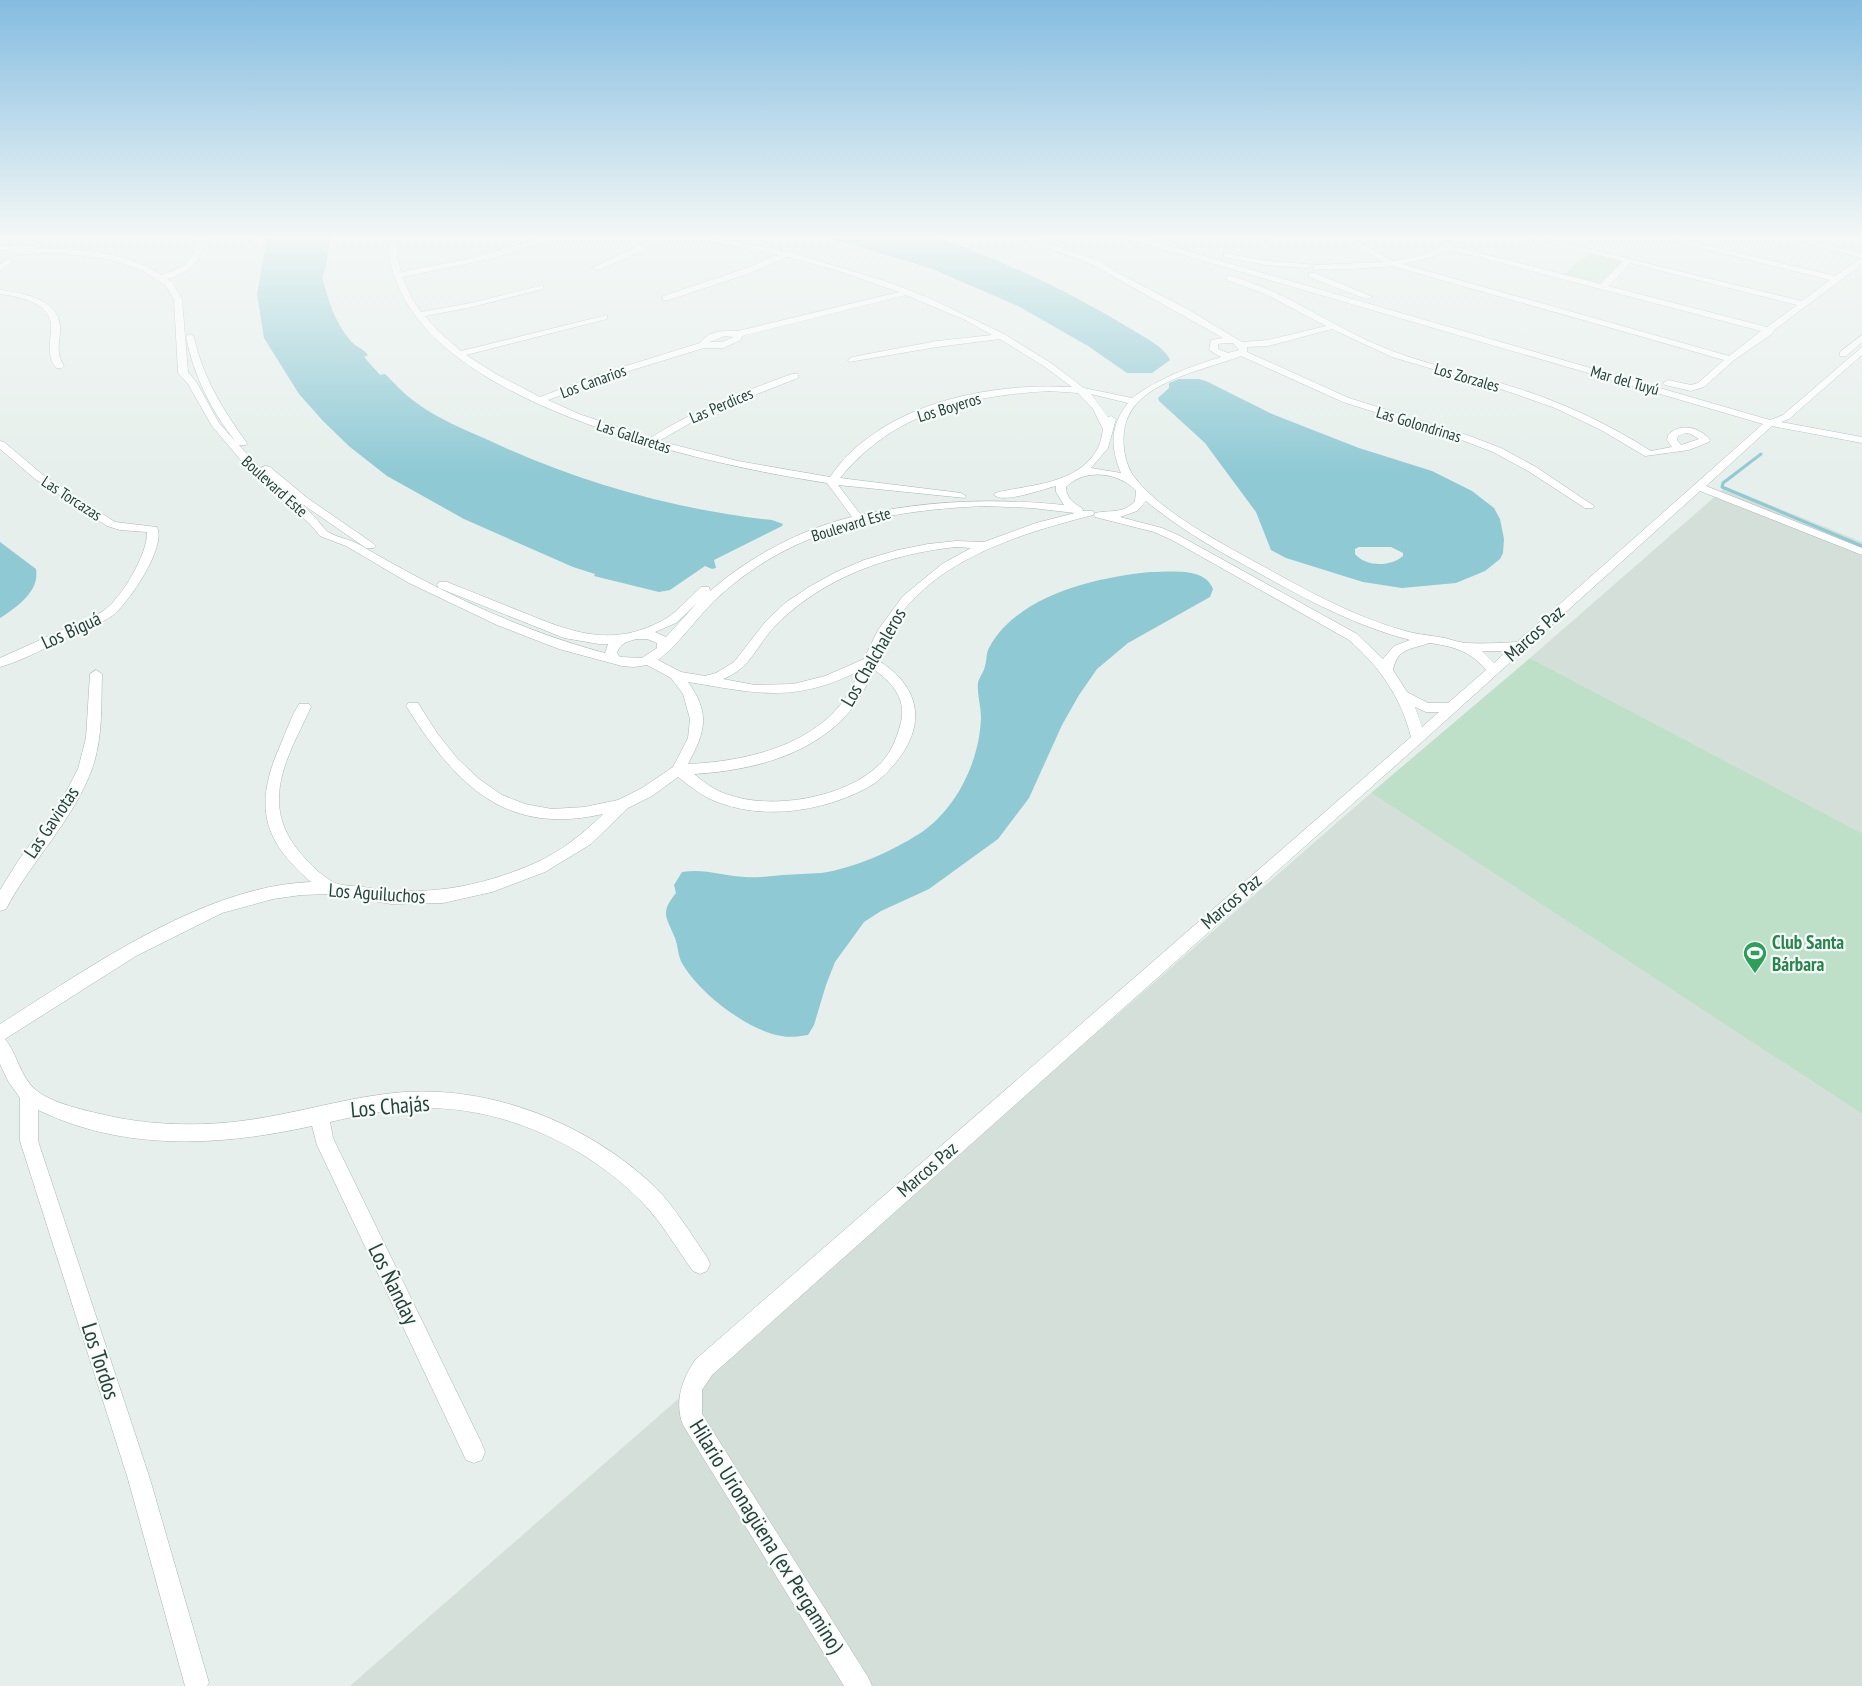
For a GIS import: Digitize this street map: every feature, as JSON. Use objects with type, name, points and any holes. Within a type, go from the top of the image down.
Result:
[{"type":"street","points":[[54,317],[57,323],[52,353],[60,366]]},
{"type":"street","name":"Boulevard Este","points":[[183,317],[193,356],[211,397],[264,474],[418,578],[568,635],[599,640],[621,640],[644,634],[672,620],[728,570],[766,546],[806,529],[906,501],[1012,494],[1066,480],[1082,473]]},
{"type":"street","name":"Las Gallaretas","points":[[420,317],[433,331],[460,354],[497,379],[585,420],[651,442],[787,474],[961,496]]},
{"type":"street","points":[[460,354],[604,317]]},
{"type":"street","name":"Los Canarios","points":[[540,400],[603,376],[703,345],[717,346],[729,343],[738,338],[738,334],[808,317]]},
{"type":"street","points":[[963,317],[1001,336],[1037,358],[1082,390],[1103,414],[1107,427],[1107,438],[1103,448],[1082,473]]},
{"type":"street","points":[[1185,317],[1202,328],[1220,355],[1231,357]]},
{"type":"street","name":"Las Golondrinas","points":[[1188,317],[1239,346],[1346,400],[1463,437],[1497,450],[1589,506]]},
{"type":"street","name":"Los Zorzales","points":[[1313,317],[1331,327],[1413,362],[1542,400],[1608,429],[1649,454],[1678,448]]},
{"type":"street","name":"Mar del Tuyú","points":[[1405,317],[1770,423]]},
{"type":"street","points":[[1436,317],[1684,387],[1701,385],[1730,359],[1788,317]]},
{"type":"street","points":[[1577,317],[1730,359]]},
{"type":"street","points":[[1717,317],[1770,331]]},
{"type":"street","name":"Boulevard Este","points":[[184,322],[184,371],[215,424],[313,520],[324,534],[350,544],[501,622],[563,646],[631,664],[650,661],[710,598],[744,571],[804,538],[855,516],[904,508],[962,502],[1025,503],[1089,513]]},
{"type":"street","points":[[1130,479],[1121,458],[1118,439],[1133,391],[1153,378],[1201,360],[1214,346],[1224,340],[1239,346],[1268,343],[1331,327]]},
{"type":"street","points":[[852,360],[937,344],[1001,336]]},
{"type":"street","points":[[1795,396],[1862,338]]},
{"type":"street","points":[[1107,427],[1117,408],[1129,400],[1170,377],[1231,357],[1239,346]]},
{"type":"street","points":[[1770,423],[1786,417],[1862,350]]},
{"type":"street","points":[[184,371],[199,368]]},
{"type":"street","name":"Las Perdices","points":[[651,442],[686,420],[750,392],[795,376]]},
{"type":"street","name":"Los Boyeros","points":[[832,481],[845,462],[875,437],[894,426],[937,407],[1010,392],[1034,390],[1082,390],[1129,400]]},
{"type":"street","points":[[1770,423],[1773,415],[1780,408]]},
{"type":"street","points":[[215,424],[226,421]]},
{"type":"street","points":[[1770,423],[1862,440]]},
{"type":"street","points":[[1770,423],[1814,438],[1862,448]]},
{"type":"street","name":"Marcos Paz","points":[[693,1381],[704,1367],[1418,738],[1518,646],[1770,423]]},
{"type":"street","name":"Las Torcazas","points":[[0,444],[40,478],[111,524],[120,527],[153,529]]},
{"type":"street","points":[[1082,473],[1107,472],[1130,479],[1138,485],[1142,492],[1190,530],[1344,613],[1397,633],[1430,640],[1494,648],[1518,646]]},
{"type":"street","points":[[1066,480],[1061,486],[1063,499],[1089,513],[1158,530],[1176,538],[1339,628],[1368,649],[1386,671],[1412,713],[1418,738]]},
{"type":"street","points":[[832,481],[855,516]]},
{"type":"street","points":[[1699,487],[1771,514],[1862,552]]},
{"type":"street","points":[[1089,513],[1111,515],[1132,510],[1142,499],[1142,492]]},
{"type":"street","name":"Los Chalchaleros","points":[[678,770],[708,769],[744,764],[780,752],[813,735],[830,723],[851,702],[862,683],[883,633],[907,599],[941,570],[985,546],[1030,528],[1089,513]]},
{"type":"street","points":[[319,529],[326,524],[337,523]]},
{"type":"street","name":"Los Biguá","points":[[0,663],[107,614],[116,604],[147,556],[154,533],[153,529]]},
{"type":"street","points":[[336,539],[345,535],[348,531]]},
{"type":"street","points":[[706,680],[721,676],[744,662],[770,624],[803,596],[843,573],[863,564],[916,550],[965,544],[985,546]]},
{"type":"street","points":[[501,622],[512,614]]},
{"type":"street","points":[[644,634],[660,638],[663,641],[663,649]]},
{"type":"street","points":[[615,660],[610,654],[610,650],[613,645],[621,640]]},
{"type":"street","points":[[1386,671],[1388,660],[1401,648],[1430,640]]},
{"type":"street","points":[[1464,645],[1482,656],[1492,670]]},
{"type":"street","points":[[650,661],[676,675],[747,688],[782,690],[800,688],[832,680],[870,661],[894,676],[907,698],[909,713],[908,730],[902,745],[880,771],[866,782],[835,797],[815,802],[766,807],[726,800],[697,784],[678,770]]},
{"type":"street","name":"Las Gaviotas","points":[[0,905],[23,864],[56,821],[76,786],[91,747],[96,674]]},
{"type":"street","name":"Los Aguiluchos","points":[[0,1033],[100,969],[191,920],[218,908],[272,894],[301,889],[330,888],[391,898],[452,895],[492,886],[540,868],[586,840],[623,804],[655,787],[678,770],[695,738],[696,719],[689,693],[676,675]]},
{"type":"street","points":[[1400,694],[1426,707],[1450,708]]},
{"type":"street","points":[[413,706],[437,744],[450,759],[486,791],[505,804],[524,811],[558,814],[601,811],[623,804]]},
{"type":"street","points":[[304,707],[274,778],[272,810],[280,839],[288,852],[314,878],[330,888]]},
{"type":"street","points":[[0,1045],[14,1075],[29,1096]]},
{"type":"street","name":"Los Chajás","points":[[29,1096],[65,1113],[95,1122],[157,1132],[190,1133],[235,1131],[389,1102],[415,1101],[485,1107],[542,1123],[595,1151],[640,1188],[663,1214],[700,1264]]},
{"type":"street","name":"Los Tordos","points":[[29,1096],[29,1141],[139,1479],[196,1684]]},
{"type":"street","name":"Los Ñanday","points":[[319,1114],[324,1139],[474,1452]]},
{"type":"street","name":"Hilario Urionagüena (ex Pergamino)","points":[[693,1381],[689,1400],[690,1417],[859,1686]]},
{"type":"shaded area","points":[[1726,487],[1862,542],[1862,833],[1530,658]]},
{"type":"shaded area","points":[[1371,793],[1862,1114],[1862,1686],[350,1686]]},
{"type":"green space","name":"Club Santa Bárbara","points":[[1530,658],[1862,833],[1862,1114],[1371,793]]},
{"type":"water","points":[[261,317],[336,317],[352,342],[368,355],[364,357],[380,375],[385,374],[418,404],[460,427],[554,468],[626,492],[698,509],[772,520],[783,524],[714,560],[716,568],[712,569],[705,566],[670,590],[659,592],[594,576],[595,574],[573,567],[464,519],[387,476],[350,447],[323,421],[299,394],[264,338]]},
{"type":"water","points":[[1037,317],[1111,317],[1153,342],[1170,360],[1152,373],[1127,373],[1088,346]]},
{"type":"water","points":[[1179,379],[1206,381],[1272,414],[1359,448],[1432,471],[1472,491],[1494,508],[1500,519],[1504,539],[1503,553],[1500,559],[1485,571],[1456,583],[1402,588],[1363,582],[1286,558],[1271,550],[1256,512],[1205,443],[1159,401],[1158,398],[1169,388],[1169,383]],"holes":[[[1359,547],[1391,547],[1403,553],[1403,556],[1398,560],[1385,564],[1365,561],[1355,554],[1355,549]]]},
{"type":"water","points":[[0,542],[36,569],[36,577],[31,591],[26,598],[0,618]]},
{"type":"water","points":[[1151,572],[1186,572],[1195,574],[1209,582],[1213,589],[1210,597],[1128,643],[1097,669],[1062,725],[1029,798],[998,839],[929,889],[881,911],[864,922],[835,962],[814,1025],[808,1035],[785,1037],[754,1027],[712,998],[690,975],[681,960],[666,916],[668,906],[676,893],[674,885],[682,872],[698,871],[759,877],[834,871],[872,858],[919,834],[944,812],[955,798],[971,767],[980,734],[981,717],[978,683],[988,650],[1002,630],[1019,614],[1038,602],[1060,592],[1083,584]]},
{"type":"waterway","points":[[1761,454],[1723,483],[1722,487],[1862,546]]},
{"type":"place","name":"Club Santa Bárbara","points":[[1755,974]]}]
